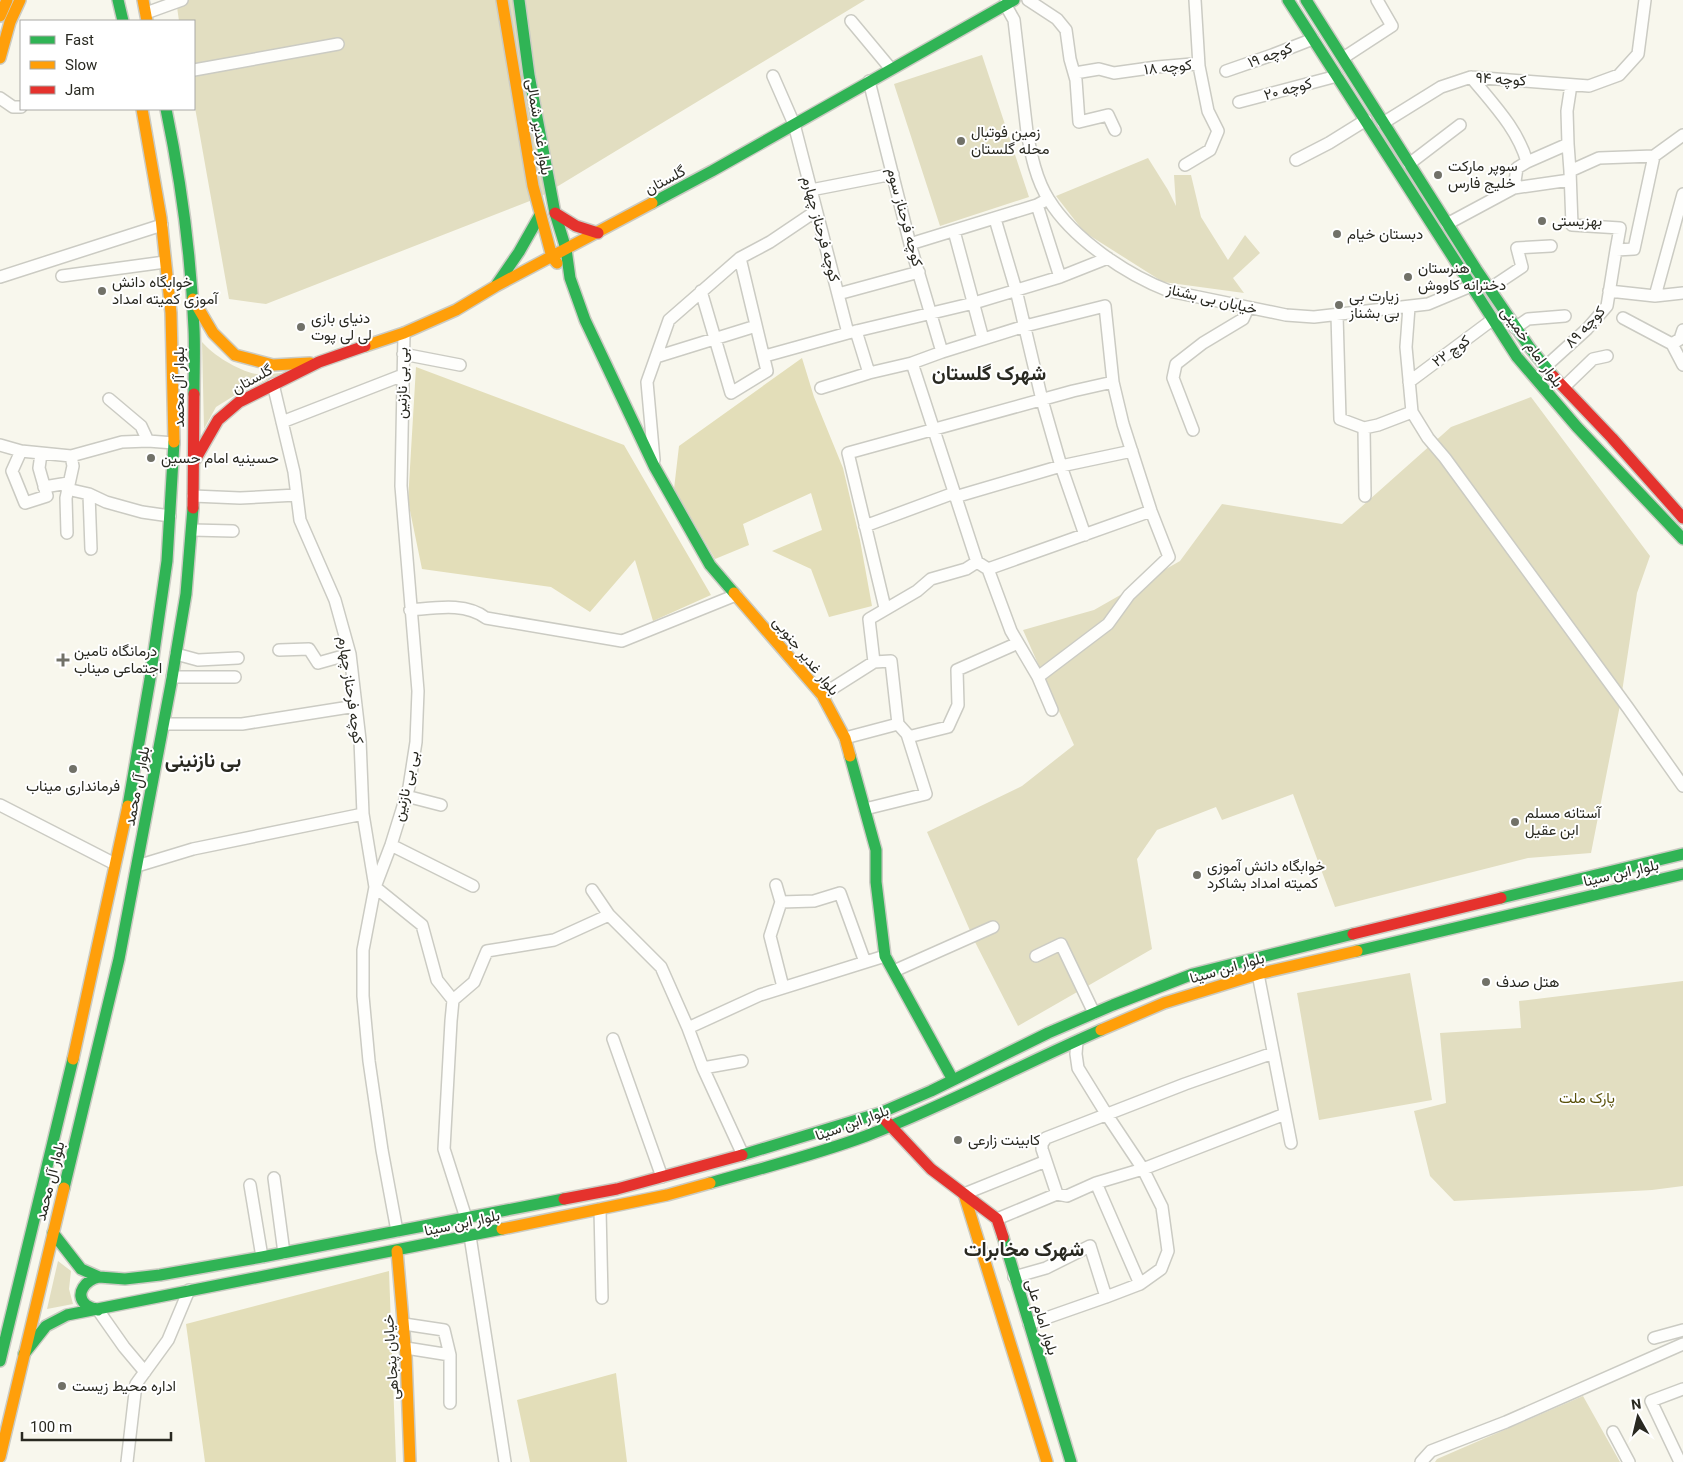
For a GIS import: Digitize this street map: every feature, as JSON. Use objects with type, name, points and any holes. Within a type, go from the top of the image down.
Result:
[{"type":"main road","points":[[0,13],[7,0]]},
{"type":"main road","points":[[0,58],[10,22],[20,0]]},
{"type":"main road","points":[[118,0],[123,20]]},
{"type":"main road","points":[[143,0],[147,17]]},
{"type":"main road","name":"بلوار غدیر شمالی","points":[[502,0],[533,186],[552,257]]},
{"type":"main road","name":"بلوار غدیر شمالی","points":[[519,0],[529,75],[555,213],[566,249]]},
{"type":"main road","name":"بلوار امام خمینی","points":[[1288,0],[1492,320],[1538,384],[1683,539]]},
{"type":"main road","name":"بلوار امام خمینی","points":[[1306,0],[1515,328],[1545,367],[1683,518]]},
{"type":"main road","name":"گلستان","points":[[194,461],[218,420],[239,402],[319,362],[404,333],[456,310],[496,286],[712,171],[1008,1]]},
{"type":"main road","name":"بلوار آل محمد","points":[[0,1361],[5,1315],[65,1095],[130,797],[149,688],[167,561],[174,443],[171,313],[162,225],[142,110]]},
{"type":"main road","name":"بلوار آل محمد","points":[[0,1457],[119,959],[164,724],[186,594],[192,530],[194,329],[186,234],[174,147],[166,110]]},
{"type":"main road","points":[[1373,132],[1383,123]]},
{"type":"main road","points":[[150,151],[174,147]]},
{"type":"main road","points":[[555,213],[576,226],[598,233]]},
{"type":"main road","points":[[496,286],[520,252],[540,215]]},
{"type":"main road","name":"بلوار غدیر جنوبی","points":[[566,249],[570,278],[585,320],[654,466],[710,565],[822,695],[845,738],[876,850],[876,882],[885,956],[953,1080]]},
{"type":"main road","name":"بلوار غدیر جنوبی","points":[[552,257],[570,278]]},
{"type":"main road","name":"گلستان","points":[[191,296],[213,333],[235,355],[273,365],[319,362]]},
{"type":"main road","points":[[1614,466],[1626,454]]},
{"type":"main road","points":[[167,561],[188,568]]},
{"type":"main road","name":"بلوار ابن سینا","points":[[53,1233],[81,1269],[99,1277],[125,1278],[160,1275],[262,1258],[617,1188],[743,1155],[880,1113],[953,1080],[1048,1033],[1193,974],[1683,854]]},
{"type":"main road","name":"بلوار ابن سینا","points":[[24,1354],[41,1330],[58,1319],[75,1313],[98,1310],[297,1268],[396,1251],[667,1195],[789,1161],[890,1126],[1164,1003],[1258,974],[1683,874]]},
{"type":"main road","points":[[83,1011],[105,1018]]},
{"type":"main road","points":[[880,1113],[931,1169],[997,1219]]},
{"type":"main road","points":[[964,1194],[1047,1462]]},
{"type":"main road","name":"بلوار امام علی","points":[[997,1219],[1071,1462]]},
{"type":"main road","name":"خیابان پنجاهی","points":[[396,1251],[406,1348],[410,1462]]},
{"type":"main road","points":[[98,1310],[86,1305],[81,1294],[86,1281],[99,1277]]},
{"type":"street","points":[[147,17],[182,0]]},
{"type":"street","points":[[1028,0],[1057,19],[1066,30],[1070,58],[1076,80],[1079,122],[1108,115],[1115,130]]},
{"type":"street","name":"کوچه ۱۸","points":[[1074,73],[1099,69],[1114,73],[1192,64],[1198,66],[1195,0]]},
{"type":"street","points":[[1343,58],[1392,26],[1377,0]]},
{"type":"street","name":"کوچه ۹۴","points":[[1383,123],[1441,87],[1471,76],[1589,86],[1619,74],[1638,54],[1645,0]]},
{"type":"street","name":"خیابان بی بشناز","points":[[1008,1],[1014,20],[1030,150],[1038,175],[1043,202],[1108,258],[1154,285],[1169,291],[1286,315],[1314,317],[1409,307],[1428,304],[1471,286]]},
{"type":"street","points":[[851,21],[891,68]]},
{"type":"street","name":"کوچه ۱۹","points":[[1226,70],[1313,39]]},
{"type":"street","points":[[195,70],[338,44]]},
{"type":"street","points":[[1185,165],[1210,150],[1218,131],[1208,111],[1198,66]]},
{"type":"street","name":"کوچه فرحناز چهارم","points":[[773,76],[794,124],[838,294],[869,373]]},
{"type":"street","name":"کوچه ۲۰","points":[[1239,102],[1337,76]]},
{"type":"street","points":[[1471,76],[1506,120],[1523,150],[1527,162]]},
{"type":"street","name":"کوچه فرحناز سوم","points":[[869,81],[910,244],[942,352]]},
{"type":"street","points":[[1570,175],[1567,111],[1571,84]]},
{"type":"street","points":[[0,98],[12,107],[20,107]]},
{"type":"street","points":[[1296,160],[1329,143],[1366,120]]},
{"type":"street","points":[[1410,164],[1460,125]]},
{"type":"street","points":[[1447,224],[1514,188],[1570,175],[1599,158],[1654,156],[1683,135]]},
{"type":"street","points":[[1514,188],[1517,168],[1568,144]]},
{"type":"street","points":[[1616,250],[1634,249],[1654,156]]},
{"type":"street","points":[[811,190],[893,174]]},
{"type":"street","name":"کوچه ۸۹","points":[[1545,367],[1587,329],[1607,306],[1620,228],[1572,225],[1570,175]]},
{"type":"street","points":[[1656,296],[1683,194]]},
{"type":"street","points":[[910,244],[1043,202],[1060,277]]},
{"type":"street","points":[[654,466],[647,382],[669,320],[740,258],[770,242],[816,211]]},
{"type":"street","points":[[995,218],[1016,290],[1042,400],[1061,466],[1085,535]]},
{"type":"street","points":[[0,277],[162,225]]},
{"type":"street","points":[[954,231],[983,339]]},
{"type":"street","points":[[1489,289],[1522,267],[1517,248],[1551,246]]},
{"type":"street","points":[[702,291],[731,393],[767,371],[765,356],[740,258]]},
{"type":"street","points":[[765,356],[852,332],[974,303],[1060,277],[1108,258]]},
{"type":"street","points":[[62,276],[166,262]]},
{"type":"street","points":[[838,294],[919,272]]},
{"type":"street","points":[[1609,290],[1656,296],[1683,293]]},
{"type":"street","points":[[821,388],[869,373],[912,363],[1025,326],[1105,306],[1113,382],[1132,452],[1151,511],[1169,557],[1129,595],[1108,624],[1038,677]]},
{"type":"street","points":[[1409,307],[1406,347],[1412,412],[1428,438],[1628,708],[1683,786]]},
{"type":"street","points":[[1193,430],[1173,378],[1176,364],[1203,343],[1243,319],[1248,308]]},
{"type":"street","points":[[1337,315],[1340,419],[1364,428],[1378,425],[1412,412]]},
{"type":"street","points":[[1515,328],[1528,320],[1565,316]]},
{"type":"street","points":[[1623,318],[1672,344],[1683,365]]},
{"type":"street","name":"کوچ ۲۲","points":[[1409,382],[1492,320]]},
{"type":"street","points":[[656,357],[756,326]]},
{"type":"street","points":[[1672,344],[1680,339],[1683,330]]},
{"type":"street","name":"بی بی نازنین","points":[[397,1231],[370,1070],[363,996],[363,950],[375,887],[391,845],[406,796],[416,742],[418,691],[401,486],[404,333]]},
{"type":"street","points":[[403,354],[460,366]]},
{"type":"street","points":[[1564,387],[1593,359],[1607,356]]},
{"type":"street","points":[[912,363],[977,562],[988,569],[1011,630],[1038,677],[1052,710]]},
{"type":"street","points":[[282,422],[403,375]]},
{"type":"street","points":[[885,608],[848,453],[1073,391],[1113,382]]},
{"type":"street","name":"کوچه فرحناز چهارم","points":[[273,384],[297,495],[300,520],[335,600],[350,654],[356,706],[363,814],[375,887]]},
{"type":"street","points":[[109,399],[141,426],[148,441]]},
{"type":"street","points":[[1364,428],[1365,496]]},
{"type":"street","points":[[0,445],[21,451],[71,456],[122,442],[174,443]]},
{"type":"street","points":[[21,451],[12,472],[26,503],[47,496],[39,468],[41,454]]},
{"type":"street","points":[[865,526],[955,495],[1061,466],[1132,452]]},
{"type":"street","points":[[67,533],[66,498],[73,466],[71,456]]},
{"type":"street","points":[[44,487],[68,486],[142,512],[170,516]]},
{"type":"street","points":[[89,494],[91,549]]},
{"type":"street","points":[[193,496],[240,498],[297,495]]},
{"type":"street","points":[[988,569],[1151,511]]},
{"type":"street","points":[[192,530],[233,531]]},
{"type":"street","points":[[874,662],[869,619],[917,591],[931,579],[966,569],[977,562]]},
{"type":"street","points":[[410,610],[446,607],[477,611],[486,618],[622,641],[736,595]]},
{"type":"street","points":[[908,737],[948,726],[958,705],[957,670],[1018,643]]},
{"type":"street","points":[[280,650],[308,649],[318,663],[350,654]]},
{"type":"street","points":[[176,654],[198,660],[238,658]]},
{"type":"street","points":[[822,695],[874,662],[891,661],[898,724],[907,734],[926,794],[865,809]]},
{"type":"street","points":[[172,677],[235,677]]},
{"type":"street","points":[[164,724],[242,724],[356,706]]},
{"type":"street","points":[[845,738],[898,724]]},
{"type":"street","points":[[406,796],[441,805]]},
{"type":"street","points":[[0,805],[115,864]]},
{"type":"street","points":[[137,866],[193,849],[363,814]]},
{"type":"street","points":[[391,845],[474,886]]},
{"type":"street","points":[[776,885],[781,902],[770,936],[782,987]]},
{"type":"street","points":[[375,887],[422,926],[437,980],[453,1000]]},
{"type":"street","points":[[592,890],[609,915],[661,967],[688,1028],[703,1068],[743,1155]]},
{"type":"street","points":[[781,902],[814,901],[840,893],[865,962]]},
{"type":"street","points":[[466,1218],[444,1149],[450,1021],[453,1000],[474,982],[487,951],[554,940],[609,915]]},
{"type":"street","points":[[894,971],[993,927]]},
{"type":"street","points":[[1036,956],[1061,944],[1094,1013]]},
{"type":"street","points":[[688,1028],[743,1002],[782,987],[885,956]]},
{"type":"street","points":[[1258,974],[1291,1143]]},
{"type":"street","points":[[613,1039],[662,1177]]},
{"type":"street","points":[[1029,1324],[1140,1284],[1161,1269],[1168,1251],[1162,1207],[1143,1169],[1078,1068],[1077,1041]]},
{"type":"street","points":[[1056,1194],[1042,1144],[1046,1138],[1185,1084],[1274,1053]]},
{"type":"street","points":[[703,1068],[742,1061]]},
{"type":"street","points":[[997,1219],[1056,1194],[1067,1196],[1096,1183],[1143,1169],[1285,1114]]},
{"type":"street","points":[[964,1194],[1046,1161]]},
{"type":"street","points":[[274,1178],[284,1253]]},
{"type":"street","points":[[1096,1183],[1140,1284]]},
{"type":"street","points":[[250,1185],[262,1258]]},
{"type":"street","points":[[600,1209],[602,1298]]},
{"type":"street","points":[[470,1236],[505,1462]]},
{"type":"street","points":[[1014,1277],[1046,1268],[1090,1246],[1106,1297]]},
{"type":"street","points":[[128,1462],[136,1384],[168,1340],[189,1290]]},
{"type":"street","points":[[98,1310],[124,1347],[145,1372]]},
{"type":"street","points":[[404,1324],[444,1330],[450,1355],[450,1403]]},
{"type":"street","points":[[1654,1338],[1683,1330]]},
{"type":"street","points":[[1421,1462],[1431,1452],[1506,1422],[1683,1344]]},
{"type":"street","points":[[406,1348],[450,1355]]},
{"type":"street","points":[[1680,1462],[1651,1401],[1683,1389]]},
{"type":"street","points":[[1613,1432],[1629,1462]]},
{"type":"green space","points":[[176,0],[865,0],[540,197],[266,304],[229,299],[195,108],[195,20],[179,20]]},
{"type":"green space","name":"زمین فوتبال محله گلستان","points":[[982,55],[1029,197],[940,226],[894,84]]},
{"type":"green space","points":[[1148,158],[1176,206],[1174,175],[1191,175],[1201,217],[1228,260],[1245,235],[1260,253],[1233,278],[1244,293],[1163,282],[1084,232],[1056,196]]},
{"type":"green space","points":[[202,342],[221,358],[238,368],[263,375],[282,373],[240,392],[216,407],[204,429]]},
{"type":"green space","points":[[1531,397],[1650,556],[1637,593],[1620,705],[1591,853],[1528,858],[1335,907],[1293,794],[1222,820],[1216,807],[1157,830],[1137,859],[1152,949],[1018,1026],[975,942],[927,832],[1022,786],[1074,745],[1023,630],[1094,610],[1180,561],[1222,504],[1342,524],[1451,427]]},
{"type":"green space","points":[[1410,973],[1432,1100],[1319,1120],[1297,993]]},
{"type":"green space","name":"پارک ملت","points":[[1683,981],[1683,1186],[1652,1190],[1454,1201],[1430,1176],[1414,1111],[1446,1103],[1440,1033],[1521,1028],[1519,1001]]},
{"type":"green space","points":[[58,1261],[71,1271],[69,1289],[73,1304],[47,1309]]},
{"type":"green space","points":[[1583,1396],[1620,1462],[1435,1462],[1437,1459]]},
{"type":"shaded area","points":[[802,358],[814,397],[843,468],[860,540],[872,606],[829,617],[811,569],[772,551],[822,530],[811,493],[743,524],[749,545],[715,559],[674,489],[679,446]]},
{"type":"shaded area","points":[[416,367],[624,445],[711,595],[653,621],[635,560],[590,612],[551,587],[422,569],[408,501]]},
{"type":"shaded area","points":[[389,1271],[396,1462],[205,1462],[186,1324]]},
{"type":"shaded area","points":[[616,1373],[627,1462],[530,1462],[517,1400]]},
{"type":"traffic: fast","points":[[118,0],[123,20]]},
{"type":"traffic: fast","points":[[519,0],[529,75],[555,213],[566,249],[570,278],[585,320],[654,466],[710,565],[734,593]]},
{"type":"traffic: fast","points":[[652,203],[1014,0]]},
{"type":"traffic: fast","points":[[1288,0],[1517,357],[1577,427],[1683,539]]},
{"type":"traffic: fast","points":[[1306,0],[1476,269],[1530,348],[1553,376]]},
{"type":"traffic: fast","points":[[166,110],[181,191],[188,246],[193,301],[194,394]]},
{"type":"traffic: fast","points":[[497,284],[519,252],[540,215]]},
{"type":"traffic: fast","points":[[128,806],[150,679],[167,561],[174,442]]},
{"type":"traffic: fast","points":[[64,1188],[119,959],[186,594],[193,508]]},
{"type":"traffic: fast","points":[[850,756],[876,850],[876,882],[885,956],[953,1080]]},
{"type":"traffic: fast","points":[[1501,898],[1683,854]]},
{"type":"traffic: fast","points":[[1357,951],[1683,874]]},
{"type":"traffic: fast","points":[[742,1155],[880,1113],[931,1091],[1048,1033],[1193,974],[1353,934]]},
{"type":"traffic: fast","points":[[710,1183],[866,1136],[926,1111],[1101,1030]]},
{"type":"traffic: fast","points":[[0,1361],[73,1059]]},
{"type":"traffic: fast","points":[[53,1233],[81,1269],[99,1277],[125,1279],[160,1275],[262,1257],[564,1199]]},
{"type":"traffic: fast","points":[[24,1354],[46,1326],[67,1315],[502,1229]]},
{"type":"traffic: fast","points":[[1003,1237],[1071,1462]]},
{"type":"traffic: fast","points":[[98,1310],[86,1305],[82,1301],[81,1292],[86,1284],[99,1277]]},
{"type":"traffic: slow","points":[[0,16],[7,0]]},
{"type":"traffic: slow","points":[[0,58],[10,22],[20,0]]},
{"type":"traffic: slow","points":[[143,0],[147,20]]},
{"type":"traffic: slow","points":[[502,0],[533,186],[552,257],[557,263]]},
{"type":"traffic: slow","points":[[142,110],[161,218],[171,313],[174,442]]},
{"type":"traffic: slow","points":[[365,346],[404,333],[456,310],[496,286],[652,203]]},
{"type":"traffic: slow","points":[[193,299],[213,333],[235,355],[273,365],[310,363]]},
{"type":"traffic: slow","points":[[734,593],[822,695],[845,738],[850,756]]},
{"type":"traffic: slow","points":[[73,1059],[128,806]]},
{"type":"traffic: slow","points":[[1101,1030],[1164,1003],[1258,974],[1357,951]]},
{"type":"traffic: slow","points":[[502,1229],[667,1195],[710,1183]]},
{"type":"traffic: slow","points":[[0,1457],[64,1188]]},
{"type":"traffic: slow","points":[[964,1194],[1047,1462]]},
{"type":"traffic: slow","points":[[397,1251],[406,1356],[410,1462]]},
{"type":"traffic: jam","points":[[555,213],[576,226],[598,233]]},
{"type":"traffic: jam","points":[[195,460],[218,420],[239,402],[319,362],[365,346]]},
{"type":"traffic: jam","points":[[1553,376],[1612,438],[1683,518]]},
{"type":"traffic: jam","points":[[193,508],[194,394]]},
{"type":"traffic: jam","points":[[1353,934],[1501,898]]},
{"type":"traffic: jam","points":[[885,1120],[931,1169],[997,1219],[1003,1237]]},
{"type":"traffic: jam","points":[[564,1199],[617,1189],[742,1155]]},
{"type":"place","name":"زمین فوتبال محله گلستان","points":[[961,141]]},
{"type":"place","name":"سوپر مارکت خلیج فارس","points":[[1438,175]]},
{"type":"place","name":"بهزیستی","points":[[1542,221]]},
{"type":"place","name":"دبستان خیام","points":[[1337,234]]},
{"type":"place","name":"هنرستان دخترانه کاووش","points":[[1408,277]]},
{"type":"place","name":"خوابگاه دانش آموزی کمیته امداد","points":[[102,291]]},
{"type":"place","name":"زیارت بی بی بشناز","points":[[1339,305]]},
{"type":"place","name":"دنیای بازی لی لی پوت","points":[[301,327]]},
{"type":"place","name":"حسینیه امام حسین","points":[[151,458]]},
{"type":"place","name":"درمانگاه تامین اجتماعی میناب","points":[[63,660]]},
{"type":"place","name":"فرمانداری میناب","points":[[73,769]]},
{"type":"place","name":"آستانه مسلم ابن عقیل","points":[[1515,822]]},
{"type":"place","name":"خوابگاه دانش آموزی کمیته امداد بشاکرد","points":[[1197,875]]},
{"type":"place","name":"هتل صدف","points":[[1486,982]]},
{"type":"place","name":"کابینت زارعی","points":[[958,1140]]},
{"type":"place","name":"اداره محیط زیست","points":[[62,1386]]},
{"type":"district","name":"شهرک گلستان","points":[[989,373]]},
{"type":"district","name":"بی نازنینی","points":[[203,760]]},
{"type":"district","name":"شهرک مخابرات","points":[[1024,1249]]}]
